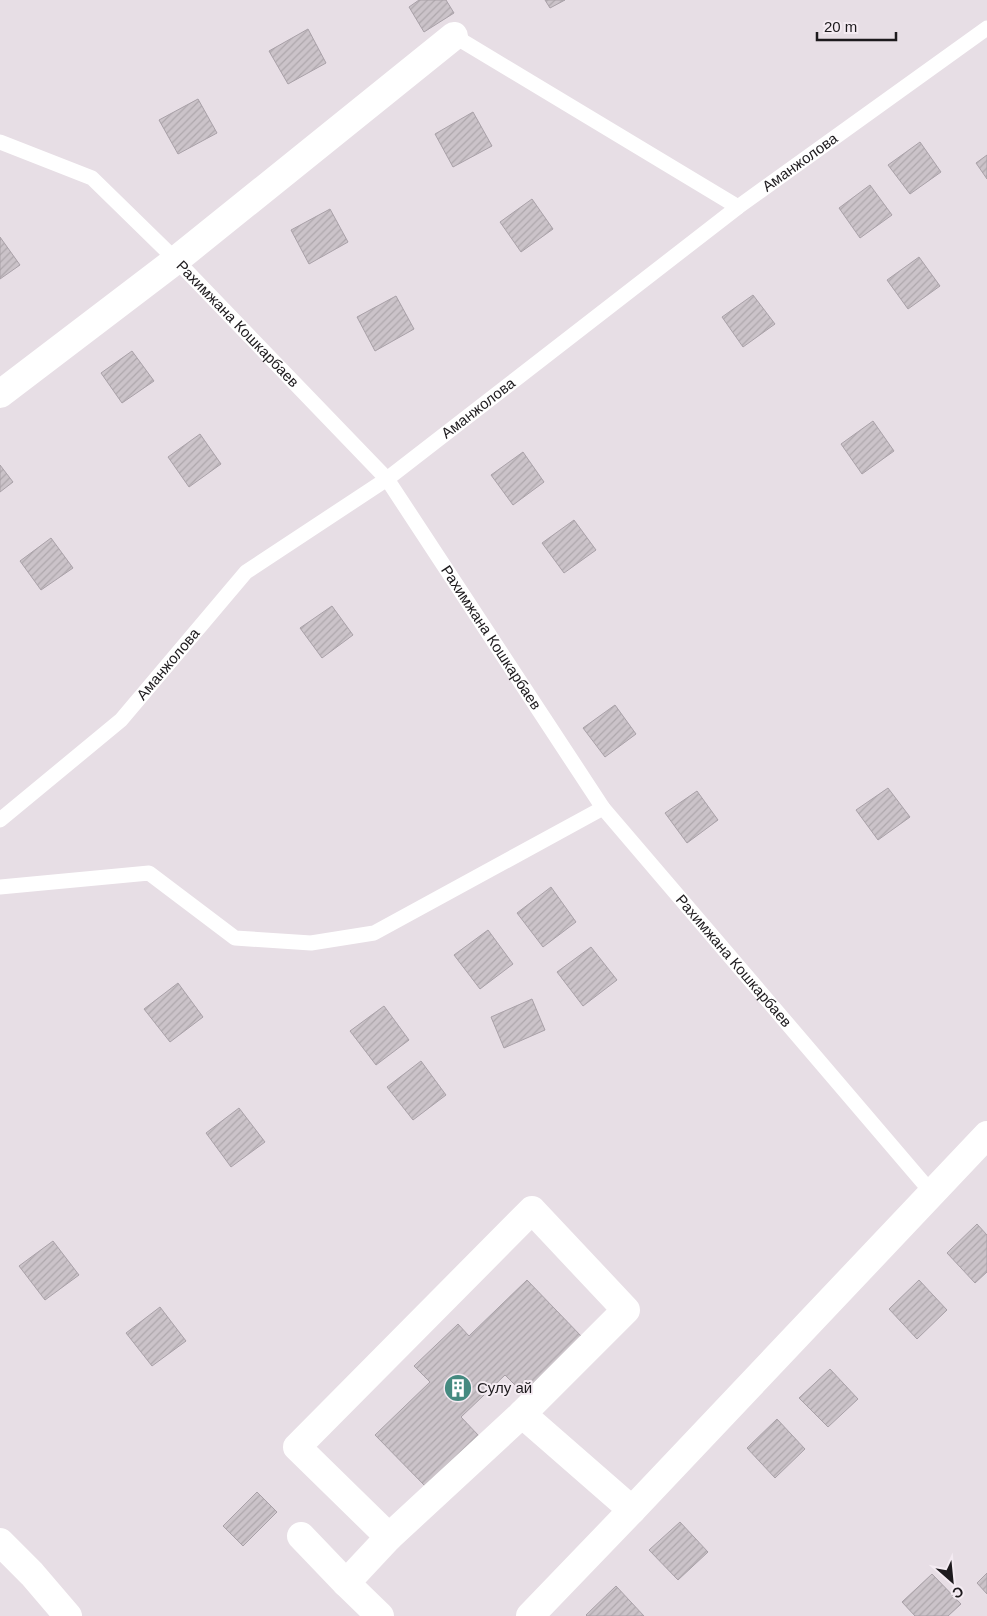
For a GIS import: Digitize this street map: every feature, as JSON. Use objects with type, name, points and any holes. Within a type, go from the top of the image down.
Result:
[{"type":"street","points":[[0,394],[176,260],[454,36]]},
{"type":"street","points":[[530,1616],[987,1135]]},
{"type":"street","points":[[346,1583],[390,1537],[522,1414],[626,1310],[532,1210],[297,1447],[390,1537]]},
{"type":"street","points":[[522,1414],[632,1510]]},
{"type":"street","points":[[301,1536],[380,1616]]},
{"type":"street","points":[[0,1542],[32,1574],[68,1616]]},
{"type":"lane","name":"Аманжолова","points":[[0,820],[121,720],[246,572],[387,479],[738,207],[987,28]]},
{"type":"lane","points":[[454,36],[738,207]]},
{"type":"lane","name":"Рахимжана Кошкарбаев","points":[[0,142],[92,178],[176,260],[387,479],[603,808],[932,1193]]},
{"type":"lane","points":[[0,887],[149,873],[235,938],[311,943],[374,933],[603,808]]},
{"type":"building","points":[[419,0],[446,0],[454,13],[424,32],[409,7]]},
{"type":"building","points":[[545,0],[565,0],[550,8]]},
{"type":"building","points":[[308,29],[326,63],[288,84],[269,51]]},
{"type":"building","points":[[198,99],[217,133],[178,154],[159,120]]},
{"type":"building","points":[[473,112],[492,146],[453,167],[435,134]]},
{"type":"building","points":[[920,142],[941,172],[910,194],[888,165]]},
{"type":"building","points":[[987,155],[987,179],[976,163]]},
{"type":"building","points":[[870,185],[892,215],[860,238],[839,208]]},
{"type":"building","points":[[532,199],[553,229],[521,252],[500,222]]},
{"type":"building","points":[[330,209],[348,242],[309,264],[291,230]]},
{"type":"building","points":[[0,237],[20,265],[0,279]]},
{"type":"building","points":[[919,257],[940,286],[908,309],[887,280]]},
{"type":"building","points":[[753,295],[775,324],[743,347],[722,317]]},
{"type":"building","points":[[396,296],[414,329],[375,351],[357,317]]},
{"type":"building","points":[[132,351],[154,381],[122,403],[101,373]]},
{"type":"building","points":[[873,421],[894,451],[862,474],[841,444]]},
{"type":"building","points":[[200,434],[221,464],[189,487],[168,457]]},
{"type":"building","points":[[523,452],[544,482],[513,505],[491,475]]},
{"type":"building","points":[[0,465],[13,482],[0,492]]},
{"type":"building","points":[[574,520],[596,550],[564,573],[542,543]]},
{"type":"building","points":[[51,538],[73,568],[41,590],[20,561]]},
{"type":"building","points":[[332,606],[353,635],[322,658],[300,628]]},
{"type":"building","points":[[615,705],[636,734],[605,757],[583,728]]},
{"type":"building","points":[[888,788],[910,817],[878,840],[856,810]]},
{"type":"building","points":[[697,791],[718,820],[687,843],[665,813]]},
{"type":"building","points":[[551,887],[576,922],[543,947],[517,913]]},
{"type":"building","points":[[488,930],[513,964],[480,989],[454,955]]},
{"type":"building","points":[[591,947],[617,980],[583,1006],[557,972]]},
{"type":"building","points":[[178,983],[203,1017],[170,1042],[144,1009]]},
{"type":"building","points":[[532,999],[545,1030],[504,1048],[491,1017]]},
{"type":"building","points":[[384,1006],[409,1040],[376,1065],[350,1031]]},
{"type":"building","points":[[421,1061],[446,1095],[413,1120],[387,1087]]},
{"type":"building","points":[[239,1108],[265,1142],[231,1167],[206,1133]]},
{"type":"building","points":[[977,1224],[987,1235],[987,1272],[975,1283],[947,1253]]},
{"type":"building","points":[[53,1241],[79,1275],[45,1300],[19,1266]]},
{"type":"building","name":"Сулу ай","points":[[527,1280],[582,1337],[523,1393],[505,1375],[461,1417],[479,1436],[426,1487],[375,1435],[430,1382],[414,1366],[458,1324],[469,1336]]},
{"type":"building","points":[[919,1280],[947,1310],[917,1339],[889,1309]]},
{"type":"building","points":[[160,1307],[186,1341],[152,1366],[126,1333]]},
{"type":"building","points":[[830,1369],[858,1399],[828,1427],[799,1398]]},
{"type":"building","points":[[777,1419],[805,1449],[775,1478],[747,1448]]},
{"type":"building","points":[[257,1492],[277,1512],[243,1546],[223,1526]]},
{"type":"building","points":[[680,1522],[708,1552],[678,1580],[649,1550]]},
{"type":"building","points":[[987,1573],[987,1594],[977,1583]]},
{"type":"building","points":[[932,1574],[961,1604],[948,1616],[915,1616],[902,1602]]},
{"type":"building","points":[[616,1586],[644,1616],[586,1615]]},
{"type":"place","name":"Сулу ай","points":[[458,1388]]}]
